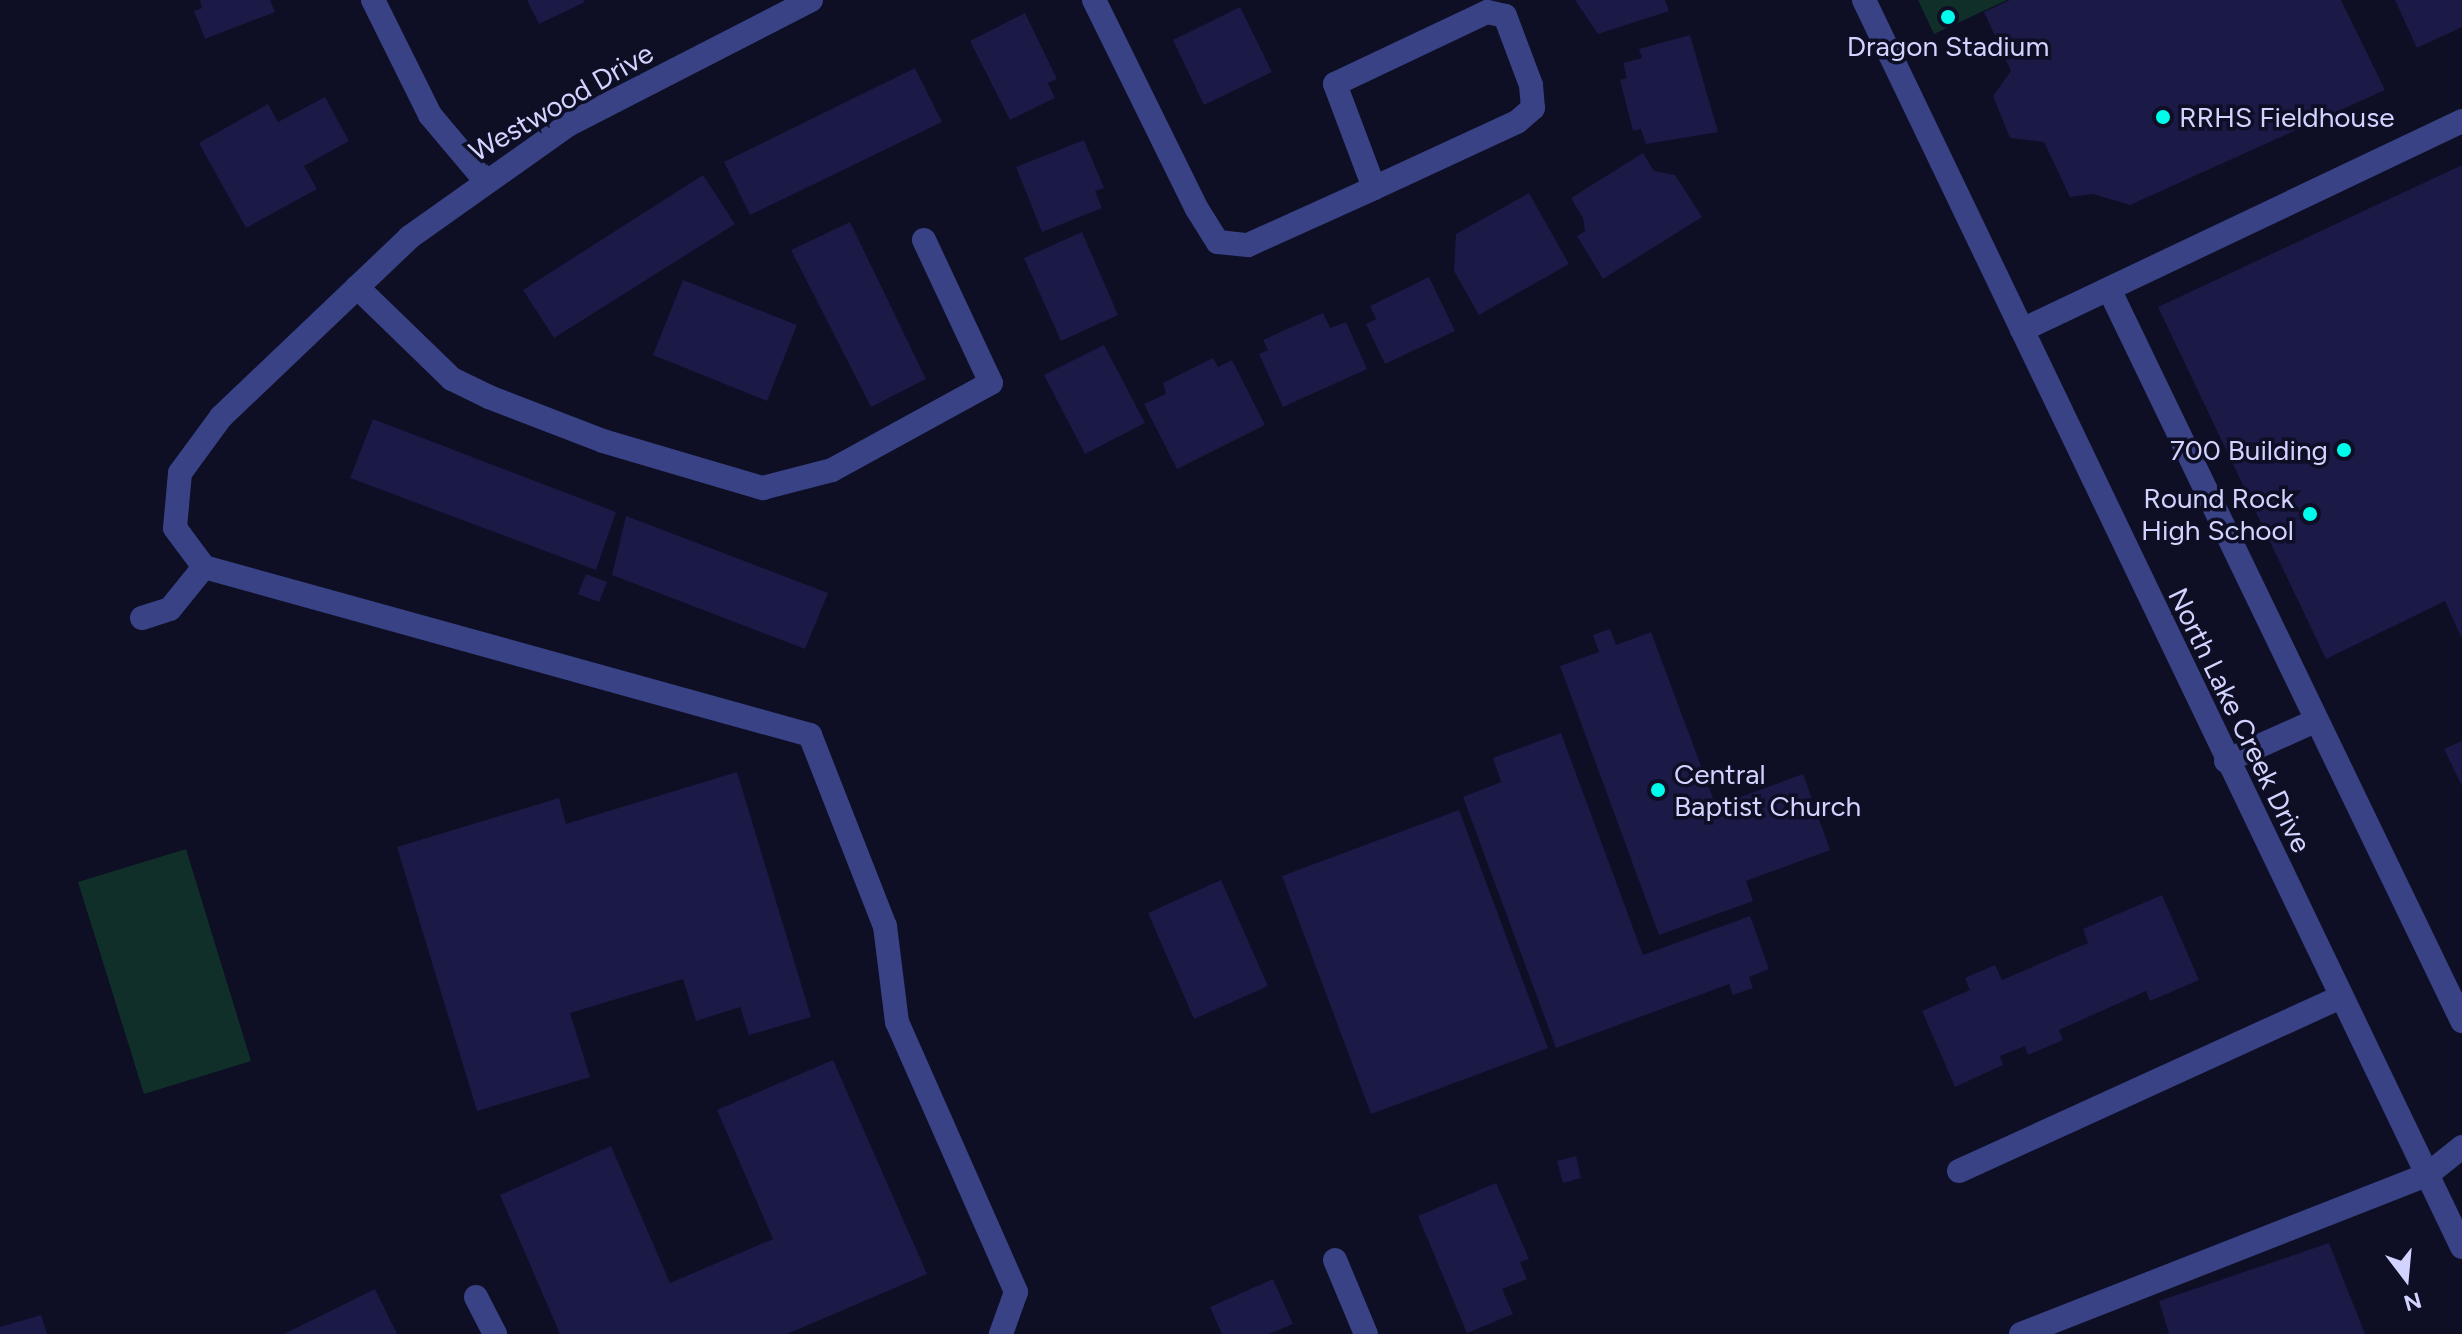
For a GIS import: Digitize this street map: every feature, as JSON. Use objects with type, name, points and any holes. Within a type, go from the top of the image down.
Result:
[{"type":"street","points":[[373,0],[430,115],[484,179]]},
{"type":"street","name":"Westwood Drive","points":[[204,567],[175,528],[180,473],[221,417],[357,287],[484,179],[568,125],[811,0]]},
{"type":"street","points":[[1094,0],[1218,242],[1248,245],[1374,188],[1517,122],[1533,108],[1505,16],[1487,12],[1335,84],[1374,188]]},
{"type":"street","name":"North Lake Creek Drive","points":[[1864,0],[2226,761],[2462,1247]]},
{"type":"street","points":[[2022,330],[2462,121]]},
{"type":"street","points":[[357,287],[452,379],[489,397],[603,441],[763,488],[832,470],[991,383],[924,240]]},
{"type":"street","points":[[2109,289],[2462,1021]]},
{"type":"street","points":[[142,618],[170,609],[204,567],[810,735],[885,926],[897,1022],[1016,1292],[1001,1334]]},
{"type":"street","points":[[2226,761],[2315,721]]},
{"type":"street","points":[[1959,1171],[2341,997]]},
{"type":"street","points":[[2021,1334],[2427,1175],[2462,1147]]},
{"type":"street","points":[[1335,1260],[1366,1334]]},
{"type":"street","points":[[476,1297],[495,1334]]},
{"type":"green space","name":"Dragon Stadium","points":[[1918,0],[2007,0],[1934,34]]},
{"type":"green space","points":[[186,849],[251,1061],[144,1094],[78,882]]},
{"type":"building","points":[[200,0],[270,0],[275,12],[205,39],[194,11],[202,8]]},
{"type":"building","points":[[527,0],[584,0],[585,2],[539,24]]},
{"type":"building","points":[[1575,0],[1665,0],[1669,11],[1598,34]]},
{"type":"building","name":"RRHS Fieldhouse","points":[[2010,0],[2341,0],[2385,90],[2130,205],[2093,194],[2070,197],[2044,142],[2010,138],[1993,96],[2011,71],[1984,12]]},
{"type":"building","points":[[2395,0],[2462,0],[2462,27],[2417,48]]},
{"type":"building","points":[[1240,7],[1272,72],[1204,105],[1173,40]]},
{"type":"building","points":[[1025,13],[1057,79],[1048,83],[1055,98],[1010,120],[970,41]]},
{"type":"building","points":[[1690,35],[1718,132],[1646,144],[1641,129],[1633,131],[1620,80],[1627,78],[1623,63],[1642,58],[1639,49]]},
{"type":"building","points":[[915,68],[942,122],[750,215],[724,162]]},
{"type":"building","points":[[325,97],[349,141],[304,166],[317,189],[246,228],[199,143],[268,104],[278,122]]},
{"type":"building","points":[[1084,140],[1104,188],[1095,191],[1102,208],[1042,232],[1016,167]]},
{"type":"building","points":[[1643,153],[1654,171],[1675,175],[1702,217],[1603,279],[1577,236],[1585,231],[1583,218],[1571,198]]},
{"type":"building","name":"700 Building","points":[[2462,165],[2462,639],[2445,601],[2326,659],[2158,307]]},
{"type":"building","points":[[703,175],[735,224],[554,338],[523,290]]},
{"type":"building","points":[[1529,193],[1569,264],[1479,315],[1454,271],[1456,234]]},
{"type":"building","points":[[850,222],[926,379],[871,407],[791,250]]},
{"type":"building","points":[[1082,232],[1118,315],[1061,341],[1024,258]]},
{"type":"building","points":[[1429,277],[1455,331],[1385,364],[1366,324],[1376,319],[1370,306]]},
{"type":"building","points":[[683,280],[797,325],[767,401],[653,355]]},
{"type":"building","points":[[1323,313],[1330,328],[1346,322],[1367,369],[1283,407],[1259,354],[1268,350],[1263,340]]},
{"type":"building","points":[[1104,345],[1145,423],[1085,454],[1044,375]]},
{"type":"building","points":[[1213,358],[1218,367],[1232,360],[1265,425],[1177,469],[1144,404],[1166,394],[1163,383]]},
{"type":"building","points":[[373,419],[616,512],[596,570],[350,478]]},
{"type":"building","points":[[626,516],[828,593],[805,649],[612,575]]},
{"type":"building","points":[[586,574],[607,582],[599,602],[578,594]]},
{"type":"building","name":"Central Baptist Church","points":[[1610,629],[1616,645],[1651,632],[1716,806],[1803,774],[1830,850],[1746,881],[1753,901],[1659,935],[1560,666],[1599,652],[1593,635]]},
{"type":"building","points":[[1561,733],[1643,955],[1750,916],[1769,969],[1749,977],[1753,988],[1733,995],[1729,984],[1556,1048],[1463,797],[1501,782],[1493,758]]},
{"type":"building","points":[[2462,741],[2462,786],[2444,749]]},
{"type":"building","points":[[737,772],[811,1017],[749,1035],[740,1007],[696,1021],[683,979],[570,1013],[590,1077],[477,1111],[397,847],[559,798],[566,824]]},
{"type":"building","points":[[1459,810],[1548,1048],[1371,1114],[1282,876]]},
{"type":"building","points":[[1221,880],[1268,986],[1194,1019],[1148,913]]},
{"type":"building","points":[[2162,895],[2199,980],[2150,1001],[2146,991],[2059,1030],[2063,1040],[2028,1055],[2025,1046],[2000,1056],[2003,1065],[1955,1087],[1922,1011],[1970,990],[1965,978],[1995,965],[2002,980],[2088,943],[2083,929]]},
{"type":"building","points":[[833,1060],[927,1274],[787,1334],[560,1334],[500,1195],[611,1146],[670,1283],[773,1239],[717,1110]]},
{"type":"building","points":[[1576,1156],[1581,1178],[1563,1183],[1557,1161]]},
{"type":"building","points":[[1496,1183],[1529,1259],[1520,1262],[1527,1279],[1502,1289],[1513,1314],[1467,1333],[1418,1216]]},
{"type":"building","points":[[2329,1243],[2365,1334],[2169,1334],[2159,1301]]},
{"type":"building","points":[[1273,1279],[1293,1324],[1269,1334],[1222,1334],[1210,1307]]},
{"type":"building","points":[[375,1289],[397,1334],[284,1334]]},
{"type":"building","points":[[41,1315],[47,1334],[0,1334],[0,1327]]},
{"type":"place","name":"Dragon Stadium","points":[[1948,17]]},
{"type":"place","name":"RRHS Fieldhouse","points":[[2163,117]]},
{"type":"place","name":"700 Building","points":[[2344,450]]},
{"type":"place","name":"Round Rock High School","points":[[2310,514]]},
{"type":"place","name":"Central Baptist Church","points":[[1658,790]]}]
